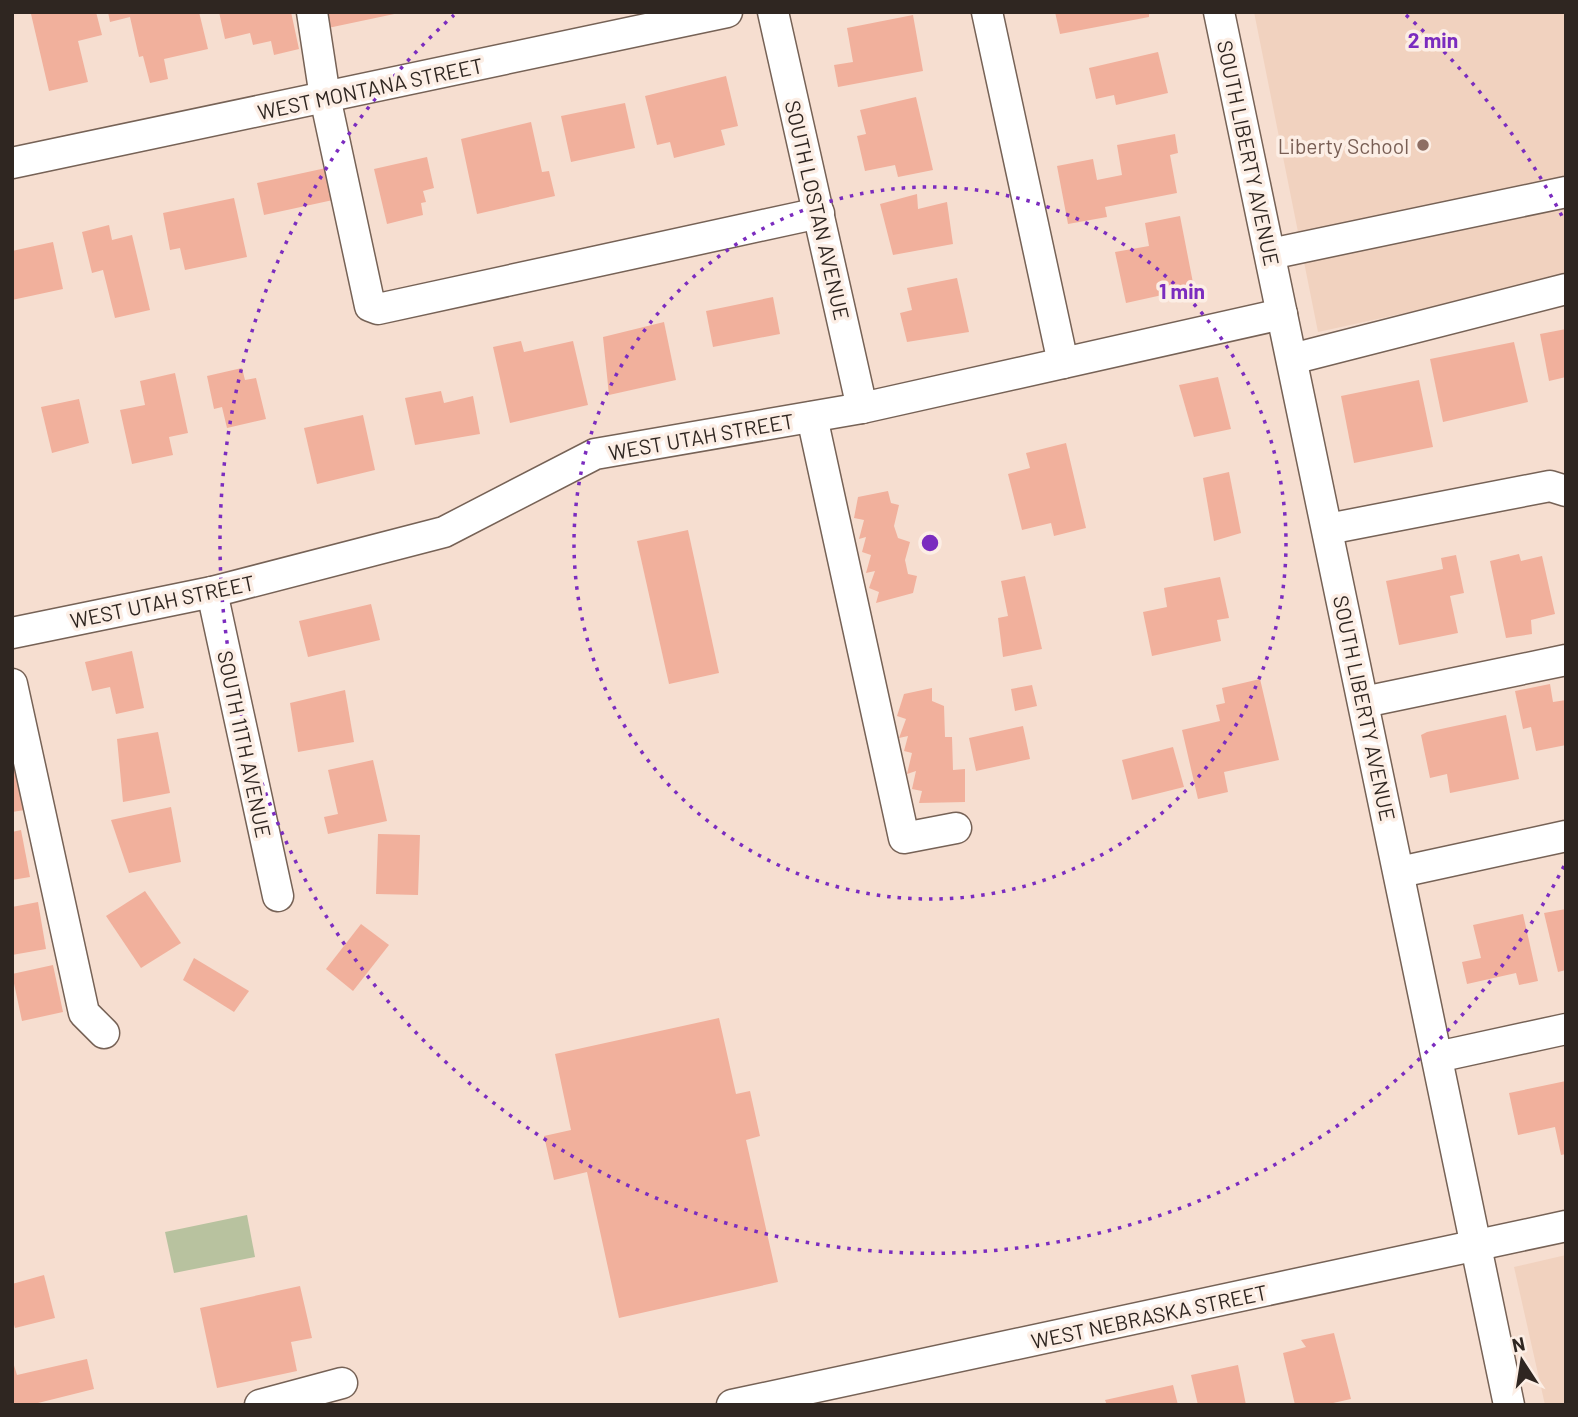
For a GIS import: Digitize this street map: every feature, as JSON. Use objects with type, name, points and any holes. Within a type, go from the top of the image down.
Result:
[{"type":"street","points":[[312,12],[325,97],[370,306],[378,309],[818,213]]},
{"type":"street","name":"WEST MONTANA STREET","points":[[12,163],[727,12]]},
{"type":"street","name":"SOUTH LOSTAN AVENUE","points":[[773,12],[862,408]]},
{"type":"street","points":[[987,12],[1063,363]]},
{"type":"street","name":"SOUTH LIBERTY AVENUE","points":[[1219,12],[1509,1405]]},
{"type":"street","points":[[1270,254],[1566,192]]},
{"type":"street","points":[[1292,359],[1566,289]]},
{"type":"street","name":"WEST UTAH STREET","points":[[12,633],[212,592],[444,532],[595,454],[862,408],[1282,314]]},
{"type":"street","points":[[812,417],[904,838],[956,828]]},
{"type":"street","points":[[1328,529],[1550,486],[1566,491]]},
{"type":"street","name":"SOUTH 11TH AVENUE","points":[[212,592],[278,896]]},
{"type":"street","points":[[1364,702],[1566,660]]},
{"type":"street","points":[[12,684],[84,1013],[104,1033]]},
{"type":"street","points":[[1400,872],[1566,836]]},
{"type":"street","points":[[1437,1057],[1566,1029]]},
{"type":"street","name":"WEST NEBRASKA STREET","points":[[732,1405],[1566,1226]]},
{"type":"street","points":[[260,1405],[342,1383]]},
{"type":"shaded area","name":"Liberty School","points":[[1254,12],[1566,12],[1566,278],[1318,332]]},
{"type":"shaded area","points":[[1566,1255],[1566,1405],[1545,1405],[1514,1267]]},
{"type":"green space","points":[[247,1215],[255,1257],[174,1273],[165,1232]]},
{"type":"building","points":[[96,12],[102,35],[78,41],[88,82],[49,91],[31,14]]},
{"type":"building","points":[[108,12],[199,12],[208,49],[164,59],[168,79],[150,83],[143,56],[139,57],[130,17],[110,22]]},
{"type":"building","points":[[219,12],[291,12],[299,49],[274,55],[271,41],[253,45],[250,33],[225,39]]},
{"type":"building","points":[[325,12],[399,12],[399,13],[328,28]]},
{"type":"building","points":[[1055,12],[1149,12],[1149,17],[1060,34]]},
{"type":"building","points":[[913,15],[923,71],[838,87],[834,65],[853,62],[847,28]]},
{"type":"building","points":[[1158,52],[1168,93],[1116,105],[1114,95],[1096,99],[1089,68]]},
{"type":"building","points":[[726,76],[738,126],[721,130],[725,145],[674,158],[670,142],[657,145],[645,96]]},
{"type":"building","points":[[916,97],[933,170],[898,177],[895,165],[865,171],[857,136],[866,134],[860,110]]},
{"type":"building","points":[[625,103],[635,148],[571,162],[561,116]]},
{"type":"building","points":[[531,122],[542,172],[549,171],[555,196],[477,214],[461,139]]},
{"type":"building","points":[[1175,134],[1178,153],[1170,155],[1177,193],[1105,207],[1107,217],[1068,224],[1057,166],[1093,159],[1097,180],[1122,175],[1117,145]]},
{"type":"building","points":[[427,157],[434,188],[423,191],[426,202],[421,203],[423,215],[387,224],[374,169]]},
{"type":"building","points":[[326,168],[333,200],[264,215],[257,183]]},
{"type":"building","points":[[917,194],[918,209],[947,202],[953,244],[893,255],[880,204]]},
{"type":"building","points":[[234,198],[247,257],[185,270],[180,248],[170,250],[163,213]]},
{"type":"building","points":[[1180,216],[1194,288],[1126,303],[1115,252],[1149,246],[1145,223]]},
{"type":"building","points":[[109,225],[112,240],[132,235],[150,310],[115,318],[103,270],[92,273],[82,232]]},
{"type":"building","points":[[53,242],[63,289],[12,300],[12,251]]},
{"type":"building","points":[[957,278],[969,332],[907,342],[900,313],[912,310],[907,288]]},
{"type":"building","points":[[773,297],[780,334],[713,347],[706,311]]},
{"type":"building","points":[[664,322],[676,380],[609,395],[603,337]]},
{"type":"building","points":[[1566,329],[1566,377],[1549,381],[1540,334]]},
{"type":"building","points":[[521,341],[524,352],[573,341],[588,405],[510,423],[493,347]]},
{"type":"building","points":[[1514,342],[1528,402],[1443,422],[1430,359]]},
{"type":"building","points":[[242,368],[245,380],[256,378],[266,419],[227,428],[222,407],[214,409],[207,376]]},
{"type":"building","points":[[175,373],[188,433],[169,437],[173,455],[132,464],[120,410],[145,405],[140,381]]},
{"type":"building","points":[[1218,377],[1231,429],[1194,437],[1179,385]]},
{"type":"building","points":[[1419,380],[1433,447],[1354,463],[1341,396]]},
{"type":"building","points":[[441,391],[444,403],[473,396],[480,434],[415,445],[405,398]]},
{"type":"building","points":[[79,399],[89,443],[52,453],[41,407]]},
{"type":"building","points":[[363,415],[375,470],[317,484],[304,428]]},
{"type":"building","points":[[1066,443],[1086,528],[1054,536],[1051,523],[1022,530],[1008,474],[1030,468],[1026,453]]},
{"type":"building","points":[[1229,472],[1241,533],[1214,541],[1203,478]]},
{"type":"building","points":[[888,491],[891,503],[899,505],[894,526],[898,538],[910,542],[905,560],[908,574],[917,576],[913,593],[876,603],[879,592],[869,588],[875,571],[866,573],[871,555],[862,552],[866,537],[859,539],[864,520],[854,518],[858,497]]},
{"type":"building","points":[[688,530],[719,673],[669,684],[637,541]]},
{"type":"building","points":[[1519,554],[1521,561],[1542,556],[1555,614],[1531,620],[1532,634],[1506,638],[1490,561]]},
{"type":"building","points":[[1456,555],[1464,593],[1450,596],[1458,633],[1399,645],[1386,581],[1443,569],[1441,558]]},
{"type":"building","points":[[1025,576],[1042,649],[1003,657],[998,618],[1008,616],[1001,581]]},
{"type":"building","points":[[1220,577],[1229,618],[1217,620],[1221,641],[1152,656],[1143,612],[1167,607],[1164,588]]},
{"type":"building","points":[[371,604],[380,640],[308,657],[299,621]]},
{"type":"building","points":[[132,651],[144,708],[116,714],[110,687],[92,691],[85,662]]},
{"type":"building","points":[[1260,679],[1279,760],[1224,772],[1228,792],[1198,799],[1182,730],[1220,721],[1216,705],[1225,703],[1222,688]]},
{"type":"building","points":[[1550,684],[1553,702],[1566,700],[1566,745],[1536,751],[1531,727],[1523,729],[1515,691]]},
{"type":"building","points":[[1032,685],[1037,706],[1015,711],[1011,689]]},
{"type":"building","points":[[932,688],[932,701],[944,706],[945,737],[952,737],[953,770],[965,769],[965,802],[919,803],[922,791],[912,789],[916,771],[907,774],[912,753],[904,751],[908,736],[899,738],[906,719],[897,716],[904,694]]},
{"type":"building","points":[[345,690],[354,742],[298,752],[290,703]]},
{"type":"building","points":[[1506,715],[1519,779],[1450,793],[1447,774],[1430,778],[1421,735]]},
{"type":"building","points":[[1023,726],[1030,759],[976,771],[969,738]]},
{"type":"building","points":[[158,732],[170,793],[123,802],[117,739]]},
{"type":"building","points":[[1173,747],[1184,787],[1132,800],[1122,760]]},
{"type":"building","points":[[373,760],[387,821],[328,834],[324,817],[338,814],[328,770]]},
{"type":"building","points":[[16,762],[25,810],[12,812],[12,763]]},
{"type":"building","points":[[171,807],[181,862],[129,873],[111,820]]},
{"type":"building","points":[[21,830],[30,877],[12,880],[12,832]]},
{"type":"building","points":[[378,834],[420,835],[418,895],[376,894]]},
{"type":"building","points":[[145,891],[181,943],[141,968],[106,916]]},
{"type":"building","points":[[38,902],[46,949],[12,955],[12,907]]},
{"type":"building","points":[[1566,909],[1566,970],[1558,972],[1544,913]]},
{"type":"building","points":[[1523,914],[1538,981],[1519,985],[1516,973],[1467,984],[1462,962],[1481,958],[1473,925]]},
{"type":"building","points":[[361,924],[389,945],[353,991],[326,969]]},
{"type":"building","points":[[194,958],[249,991],[234,1012],[183,980]]},
{"type":"building","points":[[53,965],[63,1012],[22,1021],[12,974]]},
{"type":"building","points":[[719,1018],[736,1094],[750,1091],[760,1136],[746,1140],[778,1282],[619,1318],[587,1172],[554,1180],[544,1136],[571,1130],[555,1054]]},
{"type":"building","points":[[1566,1081],[1566,1154],[1561,1155],[1555,1127],[1518,1135],[1509,1093]]},
{"type":"building","points":[[44,1275],[55,1318],[15,1328],[12,1318],[12,1284]]},
{"type":"building","points":[[300,1286],[312,1338],[291,1342],[297,1371],[217,1388],[200,1308]]},
{"type":"building","points":[[1334,1333],[1351,1399],[1324,1405],[1295,1405],[1283,1353],[1306,1347],[1301,1340]]},
{"type":"building","points":[[12,1359],[17,1375],[87,1359],[94,1389],[30,1405],[12,1405]]},
{"type":"building","points":[[1238,1365],[1246,1405],[1198,1405],[1191,1375]]},
{"type":"building","points":[[1173,1385],[1178,1405],[1107,1405],[1105,1400]]},
{"type":"place","name":"Liberty School","points":[[1423,145]]}]
